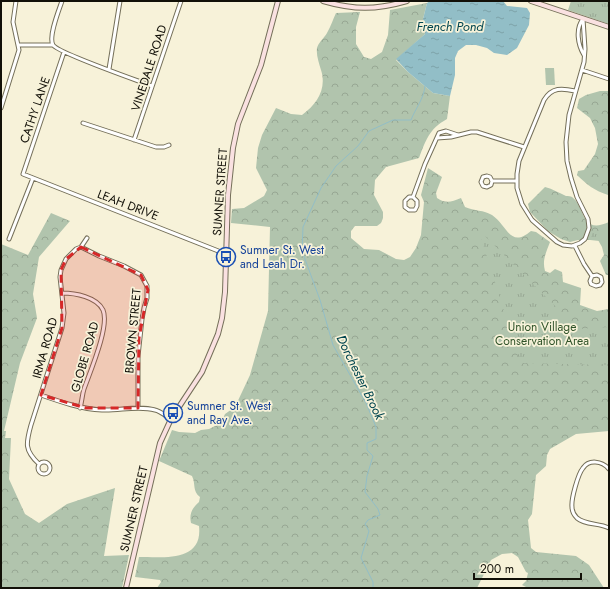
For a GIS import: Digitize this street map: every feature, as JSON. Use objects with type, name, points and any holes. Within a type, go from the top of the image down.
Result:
[{"type":"main road","name":"SUMNER STREET","points":[[126,588],[160,443],[171,419],[202,372],[218,334],[222,318],[225,292],[230,166],[235,133],[261,64],[278,1]]},
{"type":"main road","points":[[323,1],[350,8],[372,8],[407,1]]},
{"type":"main road","points":[[532,1],[609,27]]},
{"type":"street","points":[[1,108],[18,55],[19,46],[14,32],[13,22],[16,1]]},
{"type":"street","points":[[52,45],[55,24],[62,1]]},
{"type":"street","points":[[109,69],[120,1]]},
{"type":"street","name":"VINEDALE ROAD","points":[[134,140],[181,1]]},
{"type":"street","points":[[575,91],[559,89],[550,92],[547,95],[524,147],[518,167],[517,181],[522,204],[532,220],[560,244],[566,246],[575,246],[585,239],[590,228],[588,219],[574,190],[567,161],[566,142],[567,127],[575,91],[582,70],[584,55],[581,50],[578,24],[583,19]]},
{"type":"street","points":[[19,46],[52,45],[64,52],[152,86]]},
{"type":"street","name":"CATHY LANE","points":[[23,174],[64,52]]},
{"type":"street","points":[[582,70],[609,79]]},
{"type":"street","points":[[83,123],[156,147],[164,147],[169,145]]},
{"type":"street","points":[[413,197],[423,167],[439,133],[449,131],[458,135]]},
{"type":"street","points":[[437,138],[477,132],[524,147]]},
{"type":"street","name":"LEAH DRIVE","points":[[23,174],[226,254]]},
{"type":"street","points":[[9,239],[33,178]]},
{"type":"street","points":[[492,181],[517,181]]},
{"type":"street","points":[[413,197],[417,201],[418,206],[415,210],[409,210],[405,207],[404,201],[407,198],[413,197]]},
{"type":"street","name":"IRMA ROAD","points":[[39,464],[32,457],[27,447],[27,440],[62,328],[64,312],[60,277],[61,270],[66,259],[76,249],[81,247],[87,238]]},
{"type":"street","points":[[575,246],[592,276]]},
{"type":"street","name":"BROWN STREET","points":[[81,247],[141,275],[147,286],[147,298],[142,319],[138,356],[138,408]]},
{"type":"street","name":"GLOBE ROAD","points":[[62,293],[85,296],[99,305],[103,309],[104,315],[105,323],[102,335],[84,390],[80,408]]},
{"type":"street","points":[[41,395],[80,408],[102,410],[138,408],[156,410],[171,419]]},
{"type":"street","points":[[43,461],[47,462],[50,465],[49,472],[46,474],[40,473],[38,470],[39,464],[43,461]]},
{"type":"street","points":[[609,469],[604,464],[596,462],[590,462],[584,467],[580,474],[572,506],[573,512],[579,519],[609,528]]},
{"type":"highlighted area","points":[[81,247],[141,275],[148,290],[139,338],[138,408],[86,408],[41,395],[62,328],[61,270],[66,259]]},
{"type":"green space","points":[[571,1],[609,1],[609,24],[568,10]]},
{"type":"green space","points":[[427,3],[423,19],[425,34],[396,60],[433,93],[450,96],[447,119],[432,131],[426,140],[419,158],[386,167],[375,180],[374,195],[383,212],[381,223],[377,226],[355,226],[351,231],[351,238],[364,249],[379,250],[396,259],[404,260],[410,257],[416,248],[421,235],[424,202],[421,195],[428,168],[442,177],[436,193],[437,198],[449,202],[461,198],[465,207],[492,215],[509,234],[518,238],[531,231],[536,232],[550,242],[544,260],[545,271],[550,273],[555,269],[562,272],[563,282],[581,288],[580,305],[597,311],[609,309],[609,431],[576,434],[550,449],[547,455],[546,466],[536,475],[532,514],[528,520],[531,548],[536,552],[576,556],[589,565],[604,588],[526,587],[522,585],[526,581],[528,573],[518,557],[512,553],[502,554],[491,560],[477,588],[157,588],[161,582],[160,580],[135,577],[139,557],[170,557],[188,552],[195,546],[199,538],[199,526],[191,523],[190,517],[193,509],[199,502],[200,497],[195,490],[192,476],[159,461],[172,430],[195,433],[201,430],[209,429],[221,423],[225,414],[235,407],[250,375],[268,311],[270,227],[231,223],[232,209],[244,208],[264,196],[267,190],[256,168],[258,148],[262,135],[276,108],[291,114],[302,115],[316,101],[322,90],[323,84],[323,77],[317,56],[317,48],[327,33],[336,13],[360,12],[356,27],[356,44],[364,57],[371,59],[382,52],[388,35],[390,10]]},
{"type":"green space","points":[[545,68],[554,68],[555,85],[546,85]]},
{"type":"green space","points":[[600,91],[609,91],[609,198],[608,195],[591,187],[577,175],[578,171],[584,170],[595,154],[598,144],[595,128],[590,118],[577,108],[579,99],[586,95]]},
{"type":"green space","points":[[545,187],[572,197],[580,207],[588,222],[593,225],[600,225],[609,222],[609,275],[606,275],[600,261],[604,255],[598,240],[578,240],[570,242],[561,239],[548,231],[530,212],[528,204]]},
{"type":"green space","points":[[51,213],[70,221],[39,257],[33,294],[37,318],[20,363],[4,431],[6,431],[5,438],[11,438],[9,479],[25,514],[39,523],[67,504],[115,488],[104,556],[129,555],[122,588],[1,588],[1,244],[28,255]]},
{"type":"green space","name":"Union Village Conservation Area","points":[[478,229],[578,329],[609,327],[609,365],[520,363]]},
{"type":"green space","points":[[593,232],[609,234],[609,242],[590,240]]},
{"type":"water","name":"French Pond","points":[[430,1],[503,1],[507,6],[527,8],[530,13],[529,25],[517,48],[507,55],[494,53],[487,48],[476,45],[466,45],[458,51],[455,58],[455,75],[450,96],[433,93],[408,72],[396,59],[425,34],[423,19],[427,3]]},
{"type":"waterway","name":"Dorchester Brook","points":[[373,588],[373,582],[361,558],[369,531],[365,524],[368,520],[380,515],[378,509],[365,492],[367,476],[373,456],[367,450],[367,443],[376,439],[376,427],[366,403],[333,345],[320,300],[302,251],[303,227],[321,188],[336,166],[358,146],[369,131],[393,120],[411,120],[421,100],[425,86]]},
{"type":"place","name":"Sumner St. West and Leah Dr.","points":[[226,257]]},
{"type":"place","name":"Sumner St. West and Ray Ave.","points":[[173,413]]}]
